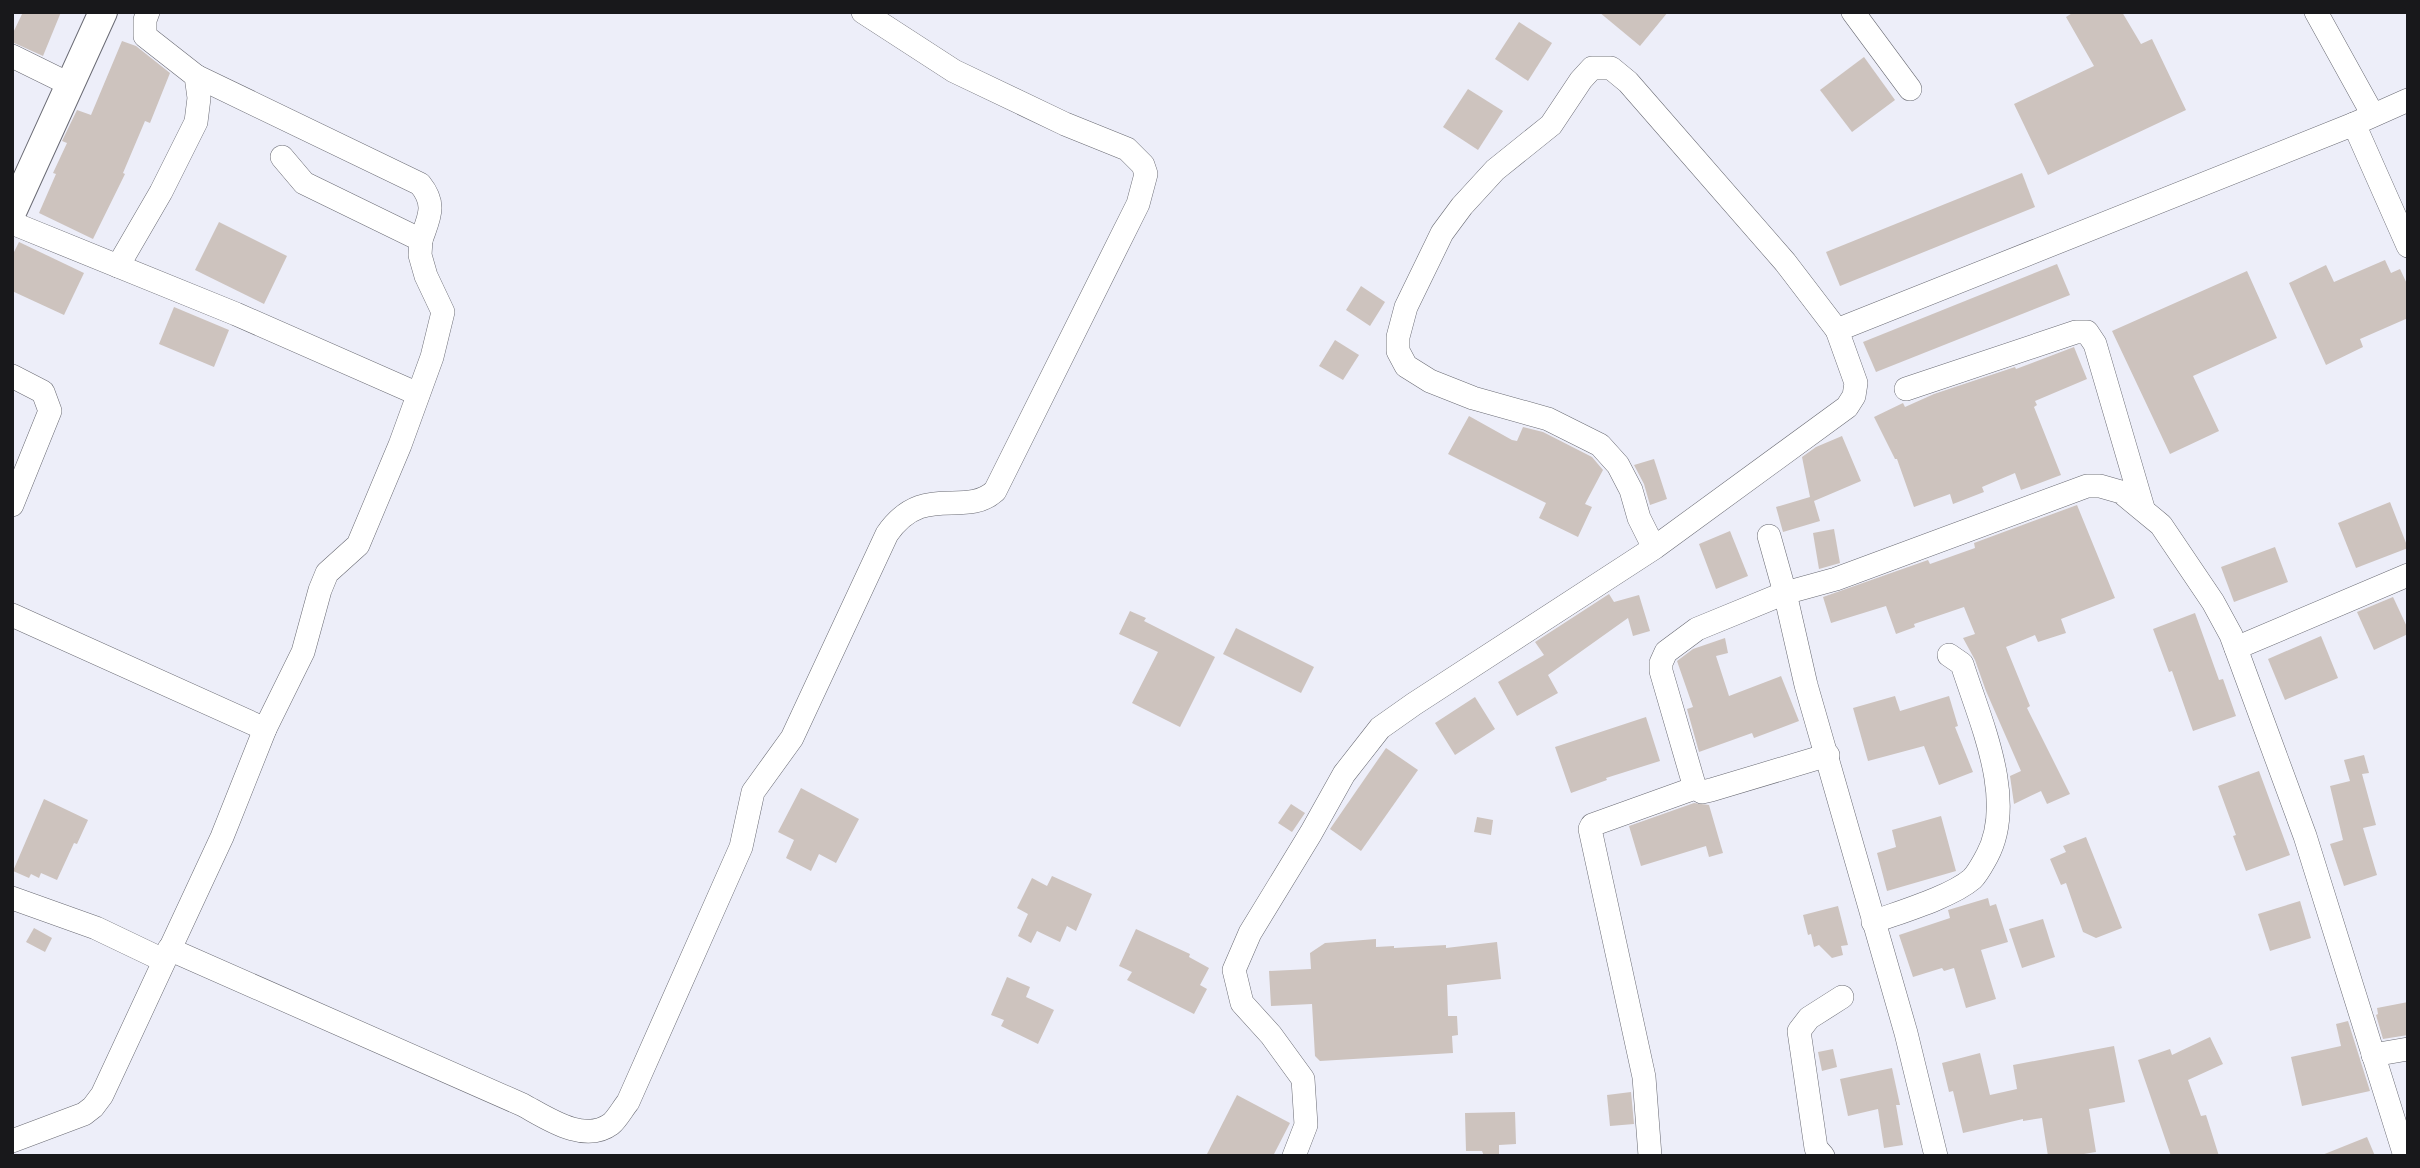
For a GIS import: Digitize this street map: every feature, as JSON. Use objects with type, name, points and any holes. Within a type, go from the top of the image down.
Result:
[{"type":"main road","points":[[12,212],[103,12]]},
{"type":"street","points":[[12,1141],[84,1114],[102,1095],[222,837],[265,729],[303,652],[327,573],[358,545],[400,445],[432,357],[443,312],[426,276],[421,255],[421,240],[431,211],[430,196],[420,184],[196,76],[145,36],[148,12]]},
{"type":"street","points":[[12,898],[166,955],[523,1105],[570,1129],[595,1130],[611,1124],[628,1102],[741,847],[753,792],[792,738],[887,534],[909,510],[940,502],[979,500],[989,497],[995,491],[1074,336],[1146,182],[1143,165],[1127,149],[1065,124],[954,71],[863,12]]},
{"type":"street","points":[[1853,12],[1910,89]]},
{"type":"street","points":[[2316,12],[2364,119],[2408,246]]},
{"type":"street","points":[[12,56],[71,85]]},
{"type":"street","points":[[1294,1156],[1306,1125],[1303,1079],[1242,1003],[1234,970],[1250,933],[1311,834],[1344,774],[1380,728],[1654,548],[1847,407],[1854,396],[1856,383],[1837,330],[1785,262],[1628,82],[1611,68],[1592,68],[1551,125],[1495,170],[1442,233],[1406,307],[1398,337],[1398,351],[1406,366],[1430,382],[1472,398],[1548,419],[1600,445],[1618,465],[1632,490],[1639,518],[1654,548]]},
{"type":"street","points":[[118,266],[161,192],[195,122],[199,98],[196,76]]},
{"type":"street","points":[[1837,330],[2408,100]]},
{"type":"street","points":[[282,157],[304,183],[421,240]]},
{"type":"street","points":[[12,223],[236,314],[418,394]]},
{"type":"street","points":[[1906,389],[2076,332],[2087,332],[2095,344],[2143,508]]},
{"type":"street","points":[[12,376],[43,392],[50,411],[12,505]]},
{"type":"street","points":[[1828,755],[1711,790],[1702,792],[1695,788],[1661,671],[1662,657],[1697,629],[1785,593],[1836,579],[2087,485],[2121,492],[2161,524],[2213,602],[2236,648],[2305,836],[2404,1156]]},
{"type":"street","points":[[1769,536],[1806,685],[1906,1033],[1936,1156]]},
{"type":"street","points":[[2236,648],[2408,575]]},
{"type":"street","points":[[12,615],[265,729]]},
{"type":"street","points":[[1873,922],[1947,894],[1973,878],[1991,848],[1997,831],[1999,804],[1996,773],[1962,664],[1949,655]]},
{"type":"street","points":[[1650,1156],[1644,1077],[1590,829],[1592,825],[1695,788]]},
{"type":"street","points":[[1823,1156],[1816,1148],[1799,1031],[1809,1018],[1842,998]]},
{"type":"street","points":[[2373,1055],[2408,1049]]},
{"type":"building","points":[[23,12],[61,12],[43,56],[12,42],[12,35]]},
{"type":"building","points":[[1599,12],[1668,12],[1640,46]]},
{"type":"building","points":[[2074,12],[2122,12],[2141,44],[2152,39],[2186,110],[2048,175],[2014,104],[2094,66],[2066,17]]},
{"type":"building","points":[[1519,22],[1552,43],[1528,81],[1495,59]]},
{"type":"building","points":[[122,41],[136,46],[170,73],[150,123],[145,121],[123,173],[125,174],[93,239],[39,213],[67,143],[62,141],[77,110],[91,115]]},
{"type":"building","points":[[1864,57],[1895,100],[1852,132],[1820,90]]},
{"type":"building","points":[[1468,89],[1503,111],[1478,150],[1443,127]]},
{"type":"building","points":[[2022,173],[2035,207],[1840,286],[1826,252]]},
{"type":"building","points":[[219,222],[287,256],[264,304],[195,270]]},
{"type":"building","points":[[19,242],[84,273],[64,315],[12,291],[12,256]]},
{"type":"building","points":[[2385,260],[2391,273],[2400,269],[2408,286],[2408,318],[2360,339],[2363,347],[2326,365],[2289,283],[2326,265],[2334,282]]},
{"type":"building","points":[[2057,264],[2070,295],[1876,372],[1863,342]]},
{"type":"building","points":[[2247,271],[2277,338],[2193,376],[2219,431],[2170,454],[2112,331]]},
{"type":"building","points":[[1361,286],[1385,302],[1370,326],[1346,310]]},
{"type":"building","points":[[174,307],[229,330],[214,367],[159,344]]},
{"type":"building","points":[[1335,340],[1359,355],[1343,380],[1319,366]]},
{"type":"building","points":[[2074,347],[2087,379],[2035,401],[2037,405],[2034,407],[2061,475],[2021,490],[2015,473],[1982,487],[1984,492],[1953,504],[1950,494],[1914,507],[1897,459],[1874,417],[1903,403],[1905,407],[1934,394],[2015,367],[2016,369]]},
{"type":"building","points":[[1469,416],[1512,440],[1517,441],[1523,427],[1543,432],[1592,457],[1603,470],[1585,504],[1592,507],[1578,537],[1539,518],[1546,503],[1448,454]]},
{"type":"building","points":[[1842,436],[1861,481],[1814,501],[1820,521],[1783,532],[1776,507],[1810,497],[1802,457],[1816,447]]},
{"type":"building","points":[[1654,459],[1667,499],[1650,505],[1644,484],[1634,465]]},
{"type":"building","points":[[2390,502],[2408,548],[2356,568],[2338,523]]},
{"type":"building","points":[[2077,505],[2115,598],[2061,619],[2066,633],[2038,642],[2035,635],[2006,647],[2030,706],[2027,708],[2070,794],[2047,804],[2041,791],[2014,804],[2010,776],[2021,771],[1975,660],[1963,638],[1975,634],[1964,607],[1914,624],[1915,627],[1896,634],[1886,606],[1831,623],[1823,597],[1928,560],[1930,564],[1975,548],[1974,543]]},
{"type":"building","points":[[1834,529],[1840,563],[1819,569],[1813,533]]},
{"type":"building","points":[[1730,531],[1748,576],[1716,589],[1699,544]]},
{"type":"building","points":[[2275,547],[2288,582],[2234,602],[2221,567]]},
{"type":"building","points":[[1609,594],[1614,602],[1639,595],[1650,631],[1633,636],[1628,618],[1548,675],[1558,693],[1517,716],[1498,682],[1544,655],[1535,642]]},
{"type":"building","points":[[2393,597],[2408,634],[2374,650],[2357,612]]},
{"type":"building","points":[[1130,611],[1146,618],[1144,621],[1215,657],[1180,727],[1132,703],[1158,652],[1119,634]]},
{"type":"building","points":[[2195,613],[2219,680],[2223,679],[2236,716],[2193,731],[2172,671],[2169,672],[2153,629]]},
{"type":"building","points":[[1236,628],[1314,667],[1301,693],[1223,654]]},
{"type":"building","points":[[2321,636],[2338,678],[2285,700],[2268,659]]},
{"type":"building","points":[[1725,638],[1728,653],[1716,656],[1729,696],[1781,676],[1799,721],[1754,738],[1752,733],[1699,752],[1687,709],[1693,707],[1677,661],[1693,649]]},
{"type":"building","points":[[1895,696],[1900,711],[1949,696],[1958,726],[1955,727],[1973,772],[1939,785],[1924,746],[1868,761],[1853,708]]},
{"type":"building","points":[[1475,697],[1495,729],[1455,755],[1435,723]]},
{"type":"building","points":[[1646,717],[1660,761],[1606,778],[1607,780],[1571,793],[1555,747]]},
{"type":"building","points":[[1386,748],[1418,770],[1361,851],[1330,829]]},
{"type":"building","points":[[2364,755],[2369,773],[2362,774],[2376,825],[2363,828],[2377,875],[2344,886],[2330,844],[2343,840],[2330,786],[2350,781],[2344,760]]},
{"type":"building","points":[[2259,771],[2290,855],[2246,871],[2218,786]]},
{"type":"building","points":[[801,788],[859,819],[836,863],[819,854],[811,871],[786,858],[794,840],[778,832]]},
{"type":"building","points":[[44,799],[88,820],[57,880],[41,873],[39,878],[31,874],[29,878],[13,871]]},
{"type":"building","points":[[1694,803],[1709,805],[1723,853],[1709,857],[1706,846],[1641,866],[1629,826]]},
{"type":"building","points":[[1291,804],[1305,813],[1292,832],[1278,823]]},
{"type":"building","points":[[1941,816],[1956,871],[1887,891],[1877,853],[1896,847],[1892,830]]},
{"type":"building","points":[[1477,817],[1493,820],[1491,835],[1474,832]]},
{"type":"building","points":[[2086,837],[2122,928],[2096,938],[2083,932],[2066,883],[2061,885],[2050,859],[2066,852],[2063,846]]},
{"type":"building","points":[[1052,876],[1092,894],[1076,931],[1067,926],[1060,942],[1037,931],[1031,943],[1018,936],[1028,914],[1017,908],[1032,878],[1047,886]]},
{"type":"building","points":[[1988,898],[1990,906],[1996,904],[2008,942],[1981,950],[1996,999],[1966,1008],[1954,968],[1944,971],[1942,968],[1913,977],[1899,935],[1950,918],[1948,910]]},
{"type":"building","points":[[2300,901],[2311,938],[2270,951],[2258,914]]},
{"type":"building","points":[[1838,906],[1848,945],[1841,946],[1843,955],[1832,958],[1819,945],[1814,947],[1803,915]]},
{"type":"building","points":[[2043,919],[2055,957],[2022,968],[2009,929]]},
{"type":"building","points":[[34,928],[52,938],[45,952],[26,942]]},
{"type":"building","points":[[1136,929],[1190,954],[1189,957],[1209,968],[1200,985],[1207,989],[1194,1014],[1127,980],[1132,972],[1119,966]]},
{"type":"building","points":[[1376,939],[1376,947],[1394,948],[1446,945],[1446,948],[1497,942],[1501,979],[1447,985],[1448,1016],[1457,1016],[1458,1035],[1452,1036],[1453,1053],[1320,1061],[1315,1056],[1312,1004],[1271,1006],[1269,971],[1311,969],[1310,953],[1325,943]]},
{"type":"building","points":[[1007,977],[1030,987],[1026,997],[1054,1010],[1038,1044],[1001,1026],[1004,1020],[991,1015]]},
{"type":"building","points":[[2408,1002],[2408,1035],[2383,1039],[2376,1015],[2377,1008]]},
{"type":"building","points":[[2348,1021],[2370,1091],[2302,1106],[2291,1057],[2341,1046],[2336,1024]]},
{"type":"building","points":[[2210,1037],[2223,1064],[2188,1080],[2201,1116],[2206,1115],[2219,1156],[2171,1156],[2138,1060],[2170,1049],[2172,1055]]},
{"type":"building","points":[[2114,1046],[2125,1102],[2089,1109],[2096,1152],[2048,1156],[2042,1118],[2023,1119],[1963,1133],[1953,1091],[1949,1092],[1942,1063],[1980,1053],[1990,1095],[2017,1089],[2013,1065]]},
{"type":"building","points":[[1833,1049],[1837,1067],[1822,1071],[1818,1052]]},
{"type":"building","points":[[1892,1068],[1900,1105],[1896,1105],[1903,1145],[1884,1148],[1878,1109],[1848,1116],[1840,1079]]},
{"type":"building","points":[[1631,1092],[1634,1124],[1610,1126],[1607,1095]]},
{"type":"building","points":[[1237,1095],[1290,1123],[1273,1156],[1206,1156]]},
{"type":"building","points":[[1515,1112],[1516,1144],[1499,1145],[1499,1156],[1484,1156],[1482,1151],[1466,1151],[1465,1113]]},
{"type":"building","points":[[2367,1137],[2375,1156],[2322,1156],[2322,1155]]}]
